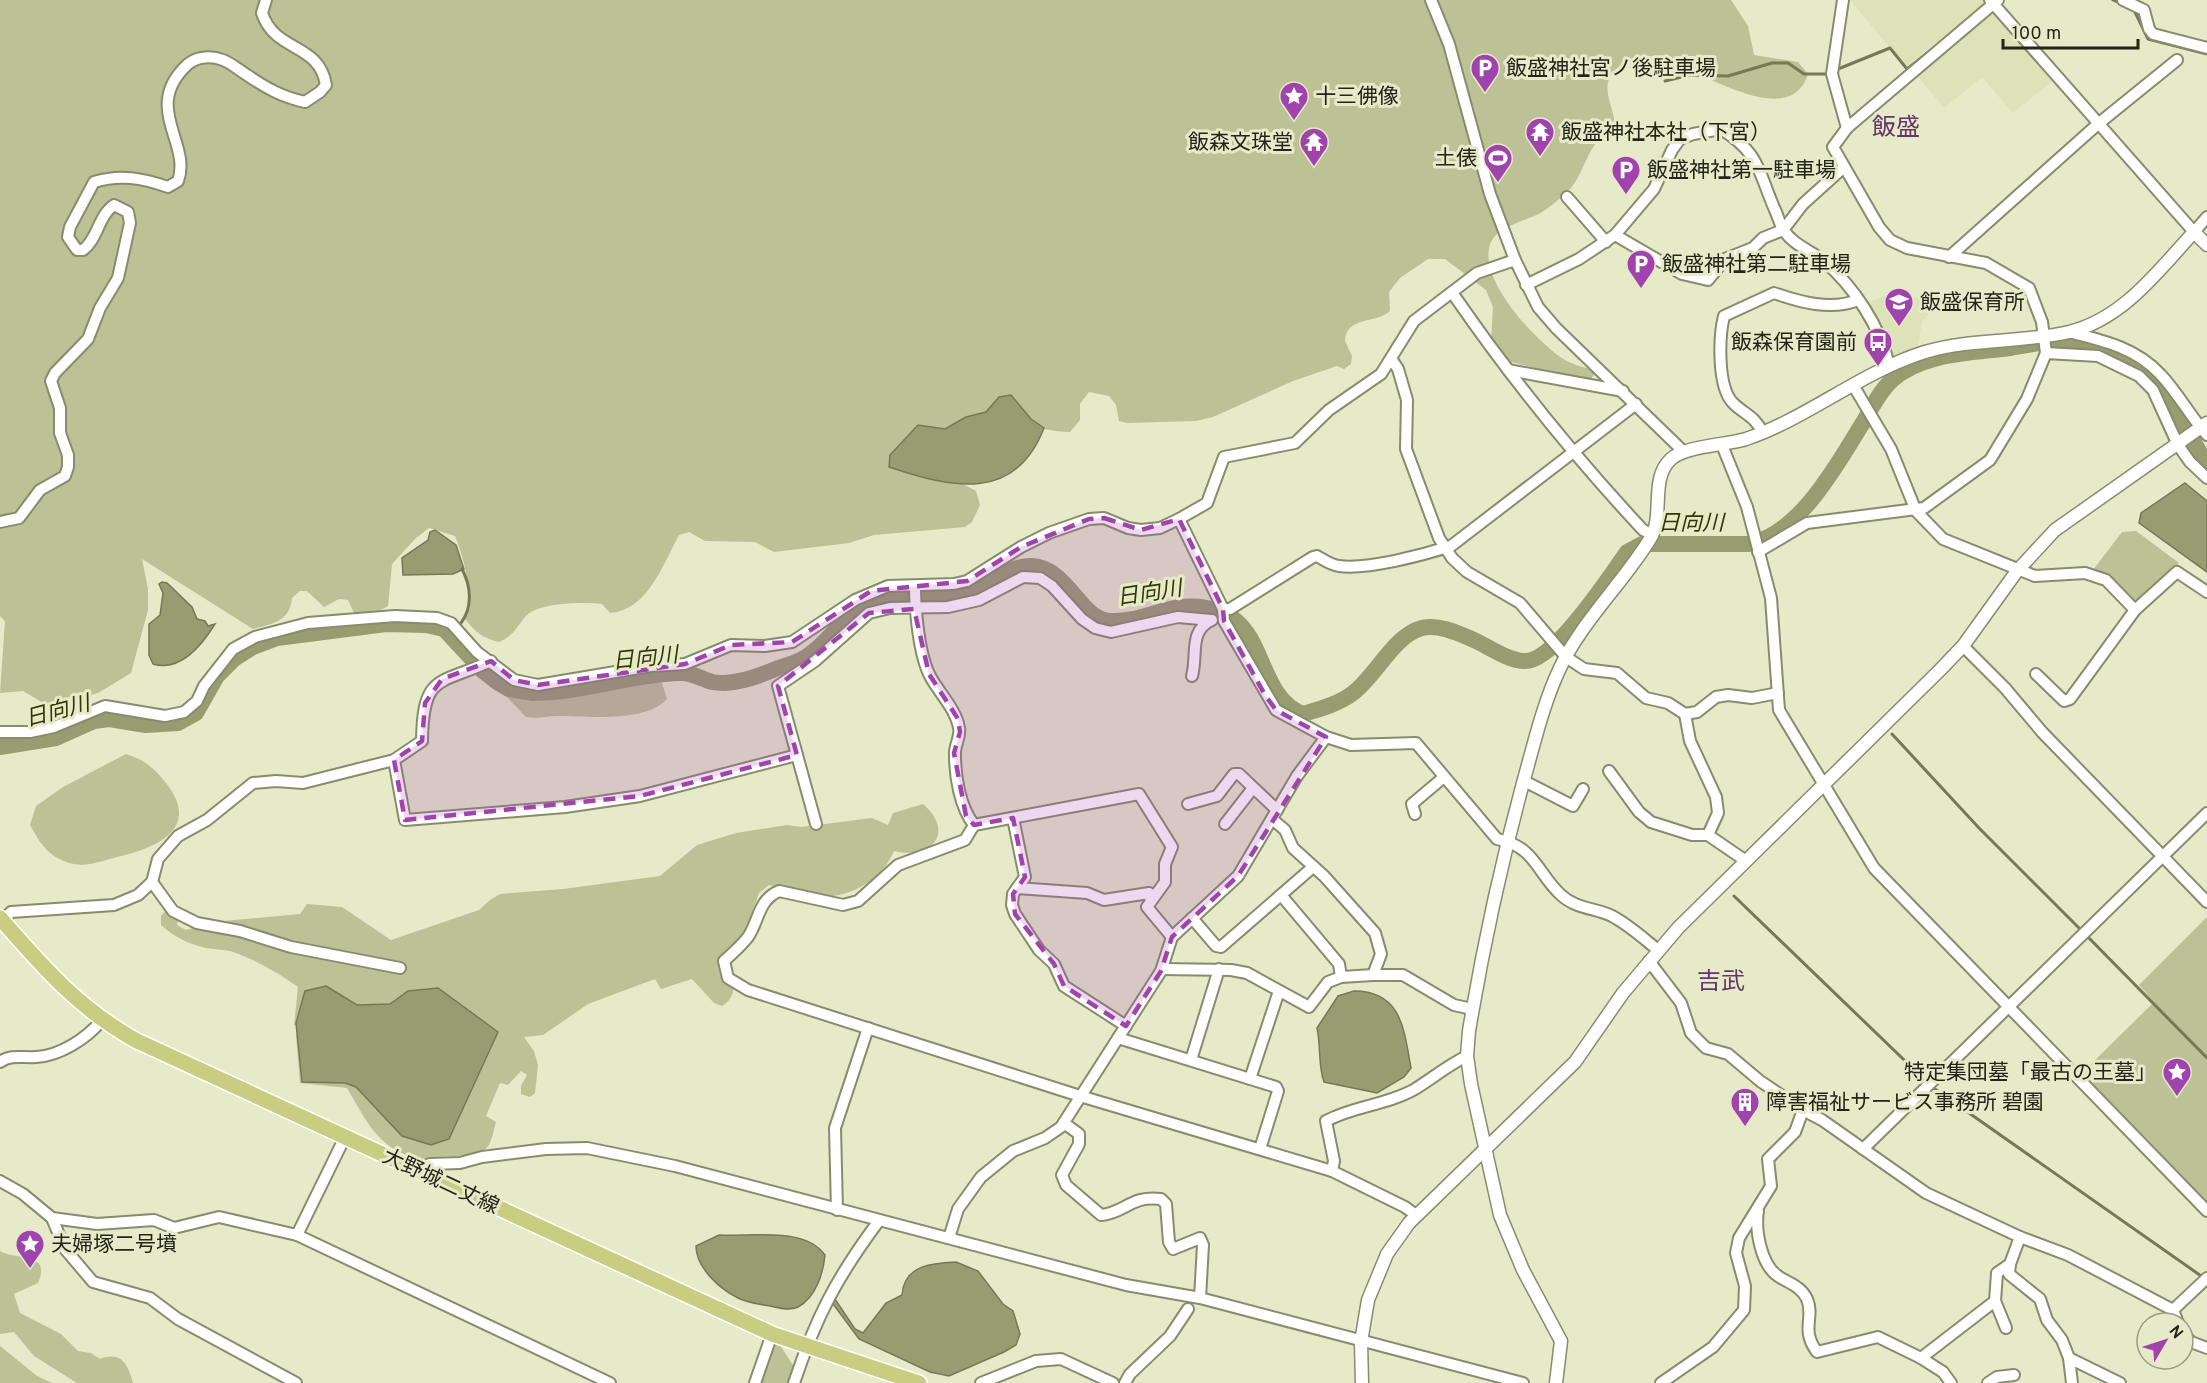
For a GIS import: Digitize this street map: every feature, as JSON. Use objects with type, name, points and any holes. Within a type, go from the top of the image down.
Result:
[{"type":"main road","name":"大野城二丈線","points":[[1,920],[66,992],[101,1021],[135,1040],[772,1334],[919,1383]]},
{"type":"street","points":[[0,522],[19,518],[40,490],[65,476],[68,467],[60,433],[60,408],[51,381],[55,373],[88,339],[100,308],[118,278],[130,223],[128,212],[114,205],[105,211],[90,245],[83,250],[77,249],[71,243],[68,237],[70,227],[94,182],[109,177],[127,176],[168,186],[178,181],[179,161],[167,116],[168,104],[180,71],[193,60],[207,56],[224,60],[284,97],[305,102],[320,92],[326,84],[324,70],[311,56],[271,32],[262,13],[266,0]]},
{"type":"street","points":[[1431,0],[1449,44],[1490,194],[1515,260],[1538,307],[1556,328],[1684,452]]},
{"type":"street","points":[[1843,0],[1832,74],[1847,128]]},
{"type":"street","points":[[2123,0],[2144,10],[2152,34],[2207,48]]},
{"type":"street","points":[[1758,552],[1807,523],[1886,511],[1916,511],[1924,508],[1990,460],[2027,399],[2046,353],[2037,303],[2029,288],[1986,263],[1907,248],[1890,240],[1879,227],[1833,147],[1847,128],[1994,1],[2098,124],[2207,245]]},
{"type":"street","points":[[1950,257],[2098,124],[2176,60]]},
{"type":"street","points":[[1526,285],[1579,259],[1610,238],[1654,189],[1672,150],[1680,139],[1720,129],[1752,152],[1783,230],[1801,249],[1821,259],[1835,272],[1858,300],[1875,329],[1889,365]]},
{"type":"street","points":[[1567,197],[1610,238],[1682,274],[1708,280],[1725,259],[1753,248],[1763,238],[1783,230],[1803,204],[1844,167]]},
{"type":"street","points":[[1556,1383],[1561,1341],[1507,1237],[1485,1148],[1467,1056],[1472,1009],[1507,841],[1563,654],[1652,537],[1660,478],[1667,463],[1684,452],[1722,445],[1762,432],[1889,365],[1928,351],[1958,345],[2068,332],[2093,323],[2127,302],[2207,216]]},
{"type":"street","points":[[0,732],[30,732],[54,727],[105,706],[165,716],[184,712],[197,701],[204,686],[233,650],[255,637],[308,623],[395,615],[437,618],[451,622],[477,652],[514,680],[538,684],[651,666],[685,664],[730,645],[792,642],[872,591],[888,586],[967,581],[1040,538],[1089,519],[1104,518],[1128,528],[1142,530],[1160,528],[1207,502],[1224,457],[1294,443],[1329,410],[1381,374],[1392,360],[1414,321],[1453,294],[1477,273],[1515,260]]},
{"type":"street","points":[[1762,432],[1758,422],[1732,402],[1725,386],[1720,332],[1724,316],[1774,293],[1811,303],[1844,306],[1858,300]]},
{"type":"street","points":[[1453,294],[1572,452],[1652,537]]},
{"type":"street","points":[[1362,1383],[1361,1342],[1368,1300],[1387,1254],[1416,1215],[1575,1062],[1658,950],[1963,646],[2017,570],[2055,530],[2203,429],[2161,374],[2144,360],[2119,345],[2068,332]]},
{"type":"street","points":[[2046,353],[2098,356],[2139,376],[2153,390],[2190,462],[2207,478]]},
{"type":"street","points":[[1392,360],[1398,369],[1407,400],[1406,449],[1439,538],[1452,558],[1467,572],[1520,603],[1563,654],[1584,669],[1617,673],[1646,698],[1668,703],[1686,714],[1697,712],[1716,697],[1728,695],[1752,698],[1778,693]]},
{"type":"street","points":[[1508,370],[1623,391]]},
{"type":"street","points":[[1853,385],[1891,449],[1916,511],[1943,539],[2017,570],[2044,577],[2085,573],[2106,580],[2136,610]]},
{"type":"street","points":[[1223,609],[1230,609],[1313,557],[1317,556],[1341,567],[1395,561],[1410,556],[1431,554],[1446,548],[1636,404]]},
{"type":"street","points":[[1722,445],[1748,507],[1754,537],[1772,598],[1779,710],[1874,868],[2207,1211]]},
{"type":"street","points":[[1179,519],[1223,609],[1224,621],[1276,710],[1326,737],[1351,745],[1416,743],[1497,839],[1516,843],[1535,861],[1561,895],[1573,904],[1613,917],[1658,950]]},
{"type":"street","points":[[2036,674],[2064,701],[2070,699],[2136,610],[2177,572],[2207,592]]},
{"type":"street","points":[[816,824],[778,686],[816,661],[869,614],[890,608],[948,607],[979,600],[1023,577],[1040,578],[1053,586],[1082,619],[1095,628],[1111,632],[1179,617],[1224,621]]},
{"type":"street","points":[[915,586],[915,609],[929,674],[958,719],[960,732],[954,753],[959,788],[966,816],[974,825]]},
{"type":"street","points":[[1192,676],[1196,634],[1201,626],[1211,620]]},
{"type":"street","points":[[1963,646],[2042,732],[2207,902]]},
{"type":"street","points":[[1,920],[11,912],[114,905],[138,895],[152,882],[158,859],[178,836],[207,820],[253,783],[276,781],[303,783],[394,760],[422,741],[425,703],[435,685],[442,679],[470,671],[491,661]]},
{"type":"street","points":[[1686,714],[1690,741],[1716,797],[1718,813],[1708,835]]},
{"type":"street","points":[[948,1238],[958,1209],[981,1177],[1013,1151],[1045,1138],[1064,1123],[1162,969],[1172,937],[1238,876],[1274,815],[1326,737]]},
{"type":"street","points":[[394,760],[405,820],[566,807],[640,796],[796,755]]},
{"type":"street","points":[[1609,771],[1639,812],[1651,822],[1692,835],[1708,835],[1746,861]]},
{"type":"street","points":[[1188,804],[1217,796],[1234,774],[1239,774],[1253,788],[1285,830],[1293,848],[1375,933],[1381,954],[1373,975]]},
{"type":"street","points":[[1415,814],[1412,804],[1444,777]]},
{"type":"street","points":[[1524,781],[1573,806],[1583,789]]},
{"type":"street","points":[[1225,824],[1253,788]]},
{"type":"street","points":[[1172,937],[1147,907],[1165,882],[1165,864],[1172,847],[1139,794],[974,825],[964,840],[898,865],[858,901],[843,905],[779,891],[772,894],[763,904],[748,937],[724,961],[728,978],[735,983],[1080,1096],[1332,1171],[1405,1207],[1416,1215]]},
{"type":"street","points":[[1863,1149],[2207,813]]},
{"type":"street","points":[[1013,818],[1025,877],[1013,894],[1015,914],[1039,950],[1054,964],[1064,986],[1126,1026]]},
{"type":"street","points":[[1192,918],[1216,946],[1221,947],[1313,867]]},
{"type":"street","points":[[152,882],[173,911],[197,923],[240,932],[291,947],[400,968]]},
{"type":"street","points":[[1017,888],[1087,893],[1104,900],[1149,892],[1151,901]]},
{"type":"street","points":[[1281,895],[1339,964],[1341,977]]},
{"type":"street","points":[[1649,961],[1681,1003],[1690,1033],[1706,1048],[1728,1054],[1760,1081],[1926,1193],[2068,1255],[2173,1310],[2205,1280]]},
{"type":"street","points":[[1162,969],[1219,969],[1247,973],[1309,1007],[1328,982],[1341,977],[1403,975],[1454,1005],[1472,1009]]},
{"type":"street","points":[[1191,1060],[1219,969]]},
{"type":"street","points":[[1250,1079],[1279,991]]},
{"type":"street","points":[[0,1062],[7,1057],[39,1057],[69,1046],[91,1033],[101,1021]]},
{"type":"street","points":[[837,1210],[836,1128],[868,1028]]},
{"type":"street","points":[[1118,1038],[1276,1087],[1278,1091],[1260,1149]]},
{"type":"street","points":[[1332,1171],[1334,1161],[1326,1121],[1341,1113],[1376,1105],[1415,1089],[1467,1056]]},
{"type":"street","points":[[1661,1383],[1713,1347],[1744,1310],[1745,1287],[1736,1253],[1739,1238],[1771,1186],[1768,1159],[1795,1132],[1803,1110]]},
{"type":"street","points":[[1064,1123],[1079,1134],[1079,1144],[1062,1175],[1066,1185],[1101,1215],[1111,1214],[1134,1200],[1161,1199],[1166,1204],[1169,1242],[1173,1249],[1200,1238],[1203,1245],[1200,1299]]},
{"type":"street","points":[[297,1235],[345,1137]]},
{"type":"street","points":[[414,1170],[430,1164],[460,1163],[482,1157],[561,1147],[586,1148],[675,1166],[879,1222],[1126,1285],[1200,1299],[1523,1383]]},
{"type":"street","points":[[0,1181],[23,1194],[51,1218],[65,1249],[93,1282],[150,1298],[178,1319],[296,1383]]},
{"type":"street","points":[[1759,1208],[1757,1221],[1765,1261],[1775,1275],[1798,1287],[1807,1299],[1808,1340],[1817,1352],[1878,1337],[1921,1358],[1943,1372],[1951,1383]]},
{"type":"street","points":[[51,1218],[97,1224],[154,1221],[174,1228],[219,1218],[297,1235],[610,1383]]},
{"type":"street","points":[[794,1383],[806,1346],[827,1297],[846,1266],[879,1222]]},
{"type":"street","points":[[2020,1236],[2010,1264],[2009,1274],[2040,1299],[2046,1320],[2062,1340],[2069,1358],[2072,1383]]},
{"type":"street","points":[[2006,1328],[1995,1301],[1997,1273],[2010,1264]]},
{"type":"street","points":[[1921,1358],[1995,1301]]},
{"type":"street","points":[[1125,1383],[1130,1374],[1164,1343],[1188,1310]]},
{"type":"street","points":[[755,1383],[772,1334]]},
{"type":"street","points":[[2069,1358],[2120,1383]]},
{"type":"street","points":[[981,1383],[1036,1361],[1061,1359],[1113,1383]]},
{"type":"street","points":[[1988,1383],[1997,1377],[2014,1375]]},
{"type":"highlighted area","points":[[1104,518],[1141,530],[1179,519],[1223,609],[1224,621],[1265,695],[1276,710],[1326,737],[1238,876],[1172,937],[1161,971],[1126,1026],[1064,986],[1054,964],[1015,914],[1013,894],[1025,877],[1013,818],[974,825],[966,816],[954,753],[960,732],[958,719],[929,674],[914,609],[869,613],[778,686],[797,755],[640,796],[405,820],[394,760],[422,741],[425,703],[442,679],[491,661],[514,680],[538,685],[685,664],[731,645],[792,642],[871,591],[967,581],[1021,547],[1089,519]]},
{"type":"shaded area","points":[[0,0],[1731,0],[1748,26],[1754,55],[1798,62],[1808,74],[1798,90],[1783,98],[1764,98],[1743,93],[1662,57],[1644,57],[1627,61],[1613,72],[1608,82],[1607,88],[1615,127],[1591,150],[1570,189],[1546,210],[1507,227],[1495,236],[1488,256],[1500,290],[1524,323],[1551,350],[1570,363],[1597,370],[1589,382],[1507,361],[1491,342],[1493,307],[1486,290],[1445,259],[1428,259],[1400,278],[1389,292],[1390,311],[1350,328],[1345,341],[1352,356],[1351,364],[1344,369],[1337,366],[1293,381],[1213,417],[1196,421],[1127,423],[1119,421],[1116,405],[1109,396],[1089,392],[1080,404],[1080,420],[1070,432],[993,418],[978,417],[953,424],[926,473],[944,483],[959,482],[976,491],[980,505],[972,522],[965,527],[874,535],[849,543],[774,552],[755,542],[705,541],[689,532],[679,535],[653,584],[635,604],[610,613],[602,604],[594,603],[562,604],[540,608],[531,612],[511,634],[499,642],[480,634],[465,619],[468,598],[467,577],[455,536],[429,528],[416,538],[392,564],[388,606],[371,615],[354,613],[348,600],[339,599],[324,607],[307,591],[300,591],[292,598],[291,606],[284,617],[274,623],[253,629],[142,559],[148,589],[148,610],[131,673],[98,693],[50,707],[23,691],[0,693],[5,621],[0,616]]},
{"type":"shaded area","points":[[1850,0],[1983,0],[1985,2],[1906,67]]},
{"type":"shaded area","points":[[1991,14],[1996,15],[2052,81],[2013,113],[1982,77],[1944,108],[1918,77]]},
{"type":"shaded area","name":"飯盛保育所","points":[[1891,293],[1940,301],[1922,322],[1917,350],[1892,359],[1868,303]]},
{"type":"shaded area","points":[[1011,395],[1031,419],[1044,428],[1032,452],[1016,469],[999,479],[979,484],[958,484],[889,467],[890,455],[918,425],[945,429],[966,417],[986,412],[999,397]]},
{"type":"shaded area","points":[[2185,483],[2207,501],[2207,572],[2139,523],[2141,513]]},
{"type":"shaded area","points":[[435,530],[456,545],[464,569],[453,574],[403,575],[402,558],[428,540],[430,532]]},
{"type":"shaded area","points":[[2136,531],[2179,563],[2139,602],[2133,603],[2093,570],[2122,532]]},
{"type":"shaded area","points":[[167,583],[192,607],[197,619],[205,621],[208,626],[215,624],[204,640],[189,655],[172,664],[163,665],[153,664],[149,655],[149,624],[160,615],[163,593],[159,584]]},
{"type":"shaded area","points":[[652,681],[662,683],[667,699],[657,707],[631,715],[526,717],[503,693],[539,696]]},
{"type":"shaded area","points":[[126,754],[139,759],[153,769],[176,799],[179,813],[177,824],[170,834],[146,848],[90,864],[71,863],[53,855],[30,825],[36,806],[63,787]]},
{"type":"shaded area","points":[[923,804],[938,825],[938,834],[934,842],[928,848],[918,852],[894,851],[884,868],[861,887],[843,894],[826,896],[769,885],[759,893],[744,936],[725,951],[732,974],[733,989],[732,995],[722,1006],[714,1003],[692,979],[661,989],[655,979],[588,1004],[543,1035],[524,1037],[534,1051],[538,1065],[535,1093],[530,1097],[521,1094],[521,1086],[527,1075],[521,1071],[508,1085],[500,1083],[486,1116],[496,1122],[492,1137],[489,1145],[475,1154],[432,1157],[415,1162],[390,1147],[374,1131],[347,1088],[300,1083],[296,1035],[388,1006],[301,1019],[294,1026],[298,987],[250,959],[230,951],[194,944],[176,936],[161,925],[161,916],[167,909],[180,911],[177,925],[186,930],[213,922],[300,914],[307,904],[342,907],[391,940],[479,910],[500,894],[563,889],[660,876],[697,845],[736,833],[787,825],[801,827],[872,818],[888,825],[893,813]]},
{"type":"shaded area","points":[[2207,917],[2207,1203],[2081,1074],[2154,1002],[2139,985]]},
{"type":"shaded area","points":[[326,986],[357,1005],[390,1004],[408,991],[438,988],[498,1032],[449,1139],[431,1145],[402,1136],[356,1087],[345,1083],[302,1082],[296,1023],[305,991]]},
{"type":"shaded area","points":[[1354,991],[1370,993],[1391,1005],[1398,1015],[1406,1040],[1411,1068],[1404,1077],[1377,1093],[1324,1082],[1322,1076],[1317,1028],[1338,996]]},
{"type":"shaded area","points":[[719,1235],[791,1236],[816,1246],[825,1255],[814,1291],[804,1303],[788,1309],[749,1302],[731,1294],[710,1277],[697,1254],[696,1246]]},
{"type":"shaded area","points":[[0,1251],[36,1261],[40,1266],[41,1273],[38,1283],[14,1294],[20,1313],[61,1334],[78,1351],[91,1353],[100,1359],[118,1358],[129,1370],[133,1383],[77,1383],[34,1356],[14,1332],[0,1334]]},
{"type":"shaded area","points":[[956,1262],[978,1271],[1003,1304],[1013,1311],[1020,1334],[1016,1345],[949,1376],[930,1372],[859,1339],[833,1304],[835,1299],[855,1329],[863,1333],[886,1303],[902,1295],[908,1277],[914,1272],[929,1265]]},
{"type":"shaded area","points":[[773,1342],[780,1345],[794,1367],[788,1383],[759,1383]]},
{"type":"shaded area","points":[[0,1346],[37,1376],[52,1383],[0,1383]]},
{"type":"waterway","points":[[2113,0],[2122,4]]},
{"type":"waterway","points":[[2134,10],[2148,39],[2207,54]]},
{"type":"waterway","points":[[1838,69],[1890,48],[1907,69],[1930,51]]},
{"type":"waterway","points":[[1665,81],[1690,75],[1728,76],[1772,63],[1788,63],[1804,74],[1826,74]]},
{"type":"waterway","name":"日向川","points":[[0,747],[56,738],[94,721],[109,719],[146,725],[178,723],[196,713],[217,676],[234,659],[253,647],[277,638],[386,624],[426,625],[444,629],[483,671],[509,689],[533,693],[552,692],[682,673],[712,682],[729,683],[746,680],[804,658],[820,646],[857,610],[877,600],[964,592],[1013,569],[1031,566],[1055,575],[1090,612],[1110,621],[1137,618],[1176,608],[1205,608],[1221,612],[1236,621],[1247,633],[1277,693],[1288,705],[1303,714],[1348,697],[1361,686],[1394,647],[1412,632],[1422,628],[1435,627],[1455,632],[1518,660],[1536,658],[1565,634],[1595,598],[1627,552],[1642,544],[1749,544],[1768,537],[1785,526],[1816,494],[1884,389],[1904,371],[1932,359],[2043,342],[2064,341],[2092,344],[2120,353],[2144,368],[2163,388],[2207,463]]},
{"type":"waterway","points":[[461,623],[469,603],[469,589],[462,569]]},
{"type":"waterway","points":[[1892,734],[1979,828],[2082,931]]},
{"type":"waterway","points":[[1734,896],[1927,1082]]},
{"type":"waterway","points":[[2087,936],[2207,1058]]},
{"type":"waterway","points":[[1932,1087],[2204,1278]]},
{"type":"place","name":"飯盛神社宮ノ後駐車場","points":[[1485,94]]},
{"type":"place","name":"十三佛像","points":[[1294,122]]},
{"type":"place","name":"飯盛神社本社（下宮）","points":[[1540,158]]},
{"type":"place","name":"飯森文珠堂","points":[[1314,168]]},
{"type":"place","name":"土俵","points":[[1498,184]]},
{"type":"place","name":"飯盛神社第一駐車場","points":[[1626,196]]},
{"type":"place","name":"飯盛神社第二駐車場","points":[[1641,290]]},
{"type":"place","name":"飯盛保育所","points":[[1899,328]]},
{"type":"place","name":"飯森保育園前","points":[[1878,368]]},
{"type":"place","name":"特定集団墓「最古の王墓」","points":[[2177,1098]]},
{"type":"place","name":"障害福祉サービス事務所 碧園","points":[[1745,1128]]},
{"type":"place","name":"夫婦塚二号墳","points":[[30,1270]]},
{"type":"district","name":"飯盛","points":[[1896,127]]},
{"type":"district","name":"吉武","points":[[1721,981]]}]
